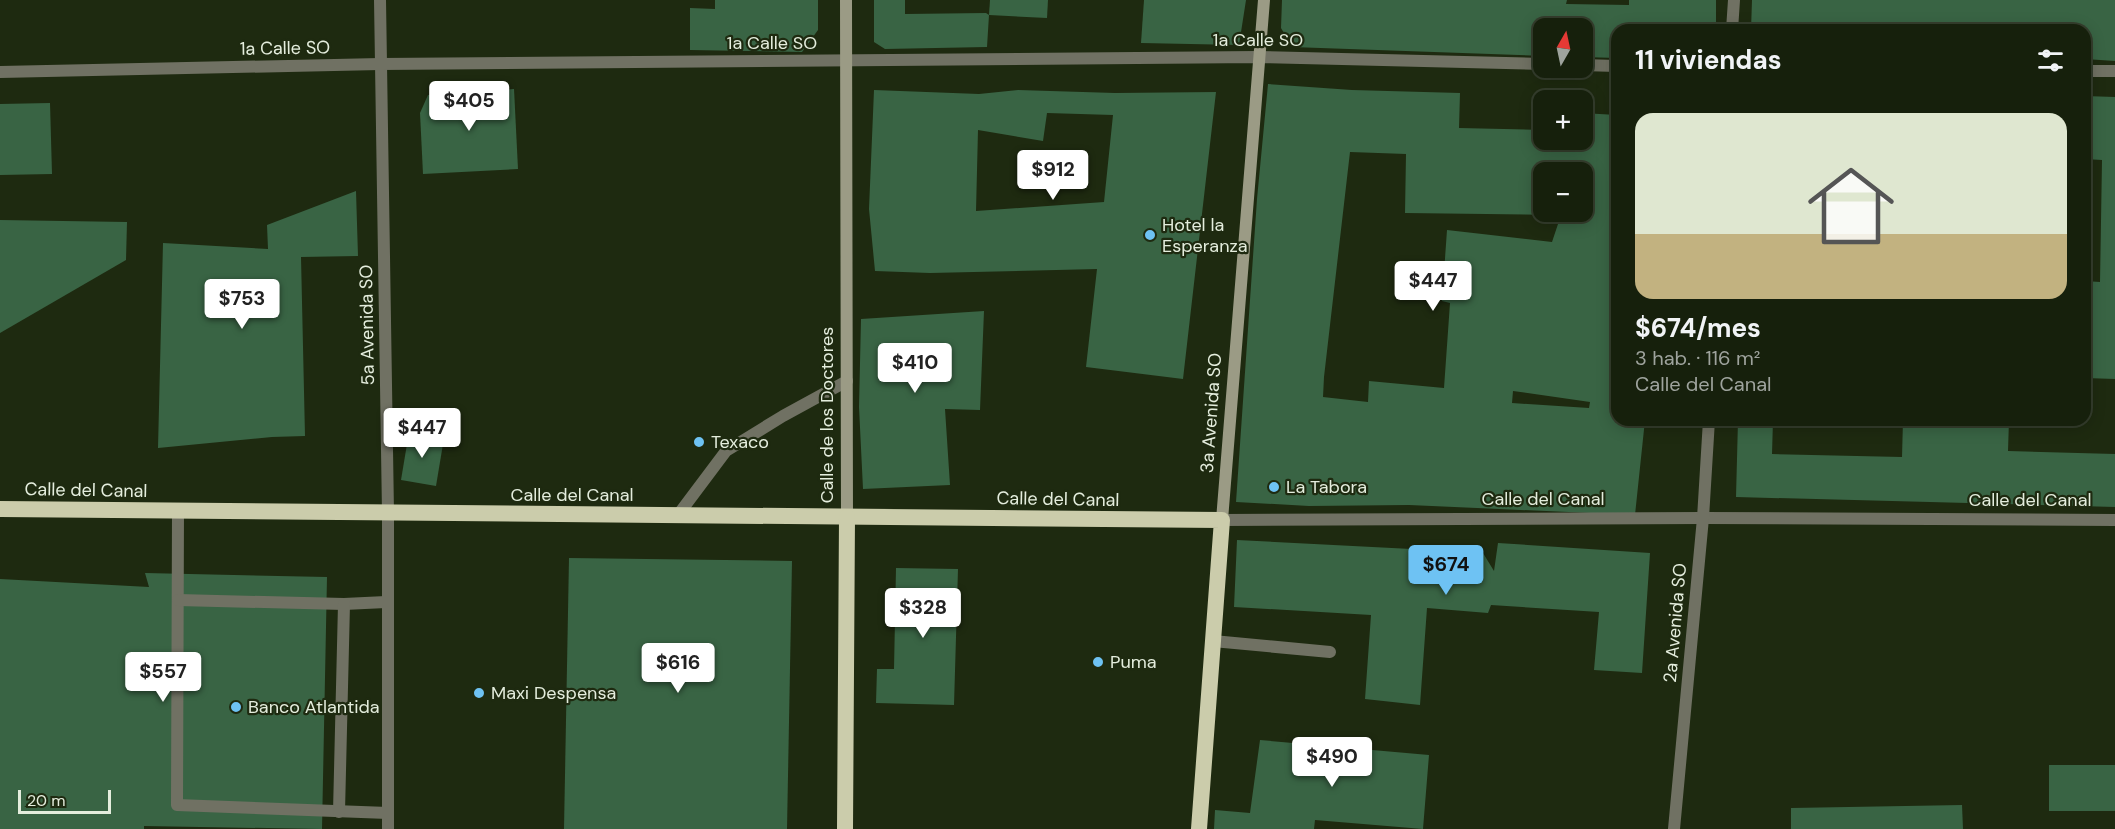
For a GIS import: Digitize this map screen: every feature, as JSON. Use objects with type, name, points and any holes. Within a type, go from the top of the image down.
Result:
[{"type":"highway","name":"Calle del Canal","points":[[0,508],[1222,520]]},
{"type":"highway","name":"Calle de los Doctores","points":[[845,829],[847,517]]},
{"type":"highway","name":"3a Avenida SO","points":[[1199,829],[1222,520]]},
{"type":"main road","name":"Calle de los Doctores","points":[[846,0],[847,517]]},
{"type":"main road","name":"3a Avenida SO","points":[[1222,520],[1264,0]]},
{"type":"street","name":"5a Avenida SO","points":[[380,0],[388,513],[386,602],[388,829]]},
{"type":"street","points":[[1732,24],[1734,0]]},
{"type":"street","name":"1a Calle SO","points":[[0,72],[380,64],[1258,57],[1533,64]]},
{"type":"street","points":[[1593,65],[1611,66]]},
{"type":"street","points":[[2091,71],[2115,71]]},
{"type":"street","points":[[678,515],[726,451],[847,381]]},
{"type":"street","name":"2a Avenida SO","points":[[1674,829],[1703,518],[1709,426]]},
{"type":"street","points":[[178,510],[177,805],[388,813]]},
{"type":"street","name":"Calle del Canal","points":[[1222,520],[1703,518],[2115,520]]},
{"type":"street","points":[[178,600],[344,604],[386,602]]},
{"type":"street","points":[[339,812],[344,604]]},
{"type":"street","points":[[1213,641],[1330,652]]},
{"type":"building","points":[[715,0],[818,0],[818,30],[802,52],[690,50],[690,8],[715,9]]},
{"type":"building","points":[[874,0],[905,0],[905,14],[986,13],[989,15],[987,47],[885,49],[874,42]]},
{"type":"building","points":[[990,0],[1048,0],[1047,18],[989,15]]},
{"type":"building","points":[[1144,0],[1246,0],[1239,45],[1141,43]]},
{"type":"building","points":[[1282,0],[1567,0],[1566,4],[1629,5],[1629,0],[1716,0],[1716,24],[1611,24],[1611,58],[1593,57],[1593,18],[1533,18],[1533,56],[1292,47],[1281,28]]},
{"type":"building","points":[[1752,0],[2115,0],[2115,61],[2091,59],[2091,24],[1751,24]]},
{"type":"building","points":[[1268,84],[1352,90],[1460,93],[1459,128],[1533,130],[1533,150],[1593,150],[1593,114],[1611,115],[1611,426],[1644,426],[1635,515],[1409,505],[1309,506],[1236,502],[1257,199]],"holes":[[[1350,152],[1406,154],[1405,213],[1533,215],[1533,162],[1593,162],[1593,222],[1559,222],[1552,242],[1447,230],[1442,301],[1450,303],[1444,388],[1369,381],[1368,402],[1323,397]],[[1513,391],[1590,402],[1589,408],[1512,403]]]},
{"type":"building","points":[[514,89],[518,169],[423,174],[420,113],[428,95]]},
{"type":"building","points":[[874,90],[979,94],[1018,90],[1115,93],[1216,92],[1183,379],[1086,367],[1097,269],[930,273],[875,271],[869,209]],"holes":[[[1047,113],[1113,115],[1104,202],[976,211],[978,130],[1043,141]]]},
{"type":"building","points":[[2091,96],[2115,97],[2115,379],[2091,378],[2091,281],[2100,282],[2102,160],[2091,159]]},
{"type":"building","points":[[50,103],[52,174],[0,175],[0,104]]},
{"type":"building","points":[[356,191],[358,256],[301,257],[305,436],[158,448],[163,243],[268,249],[267,225]]},
{"type":"building","points":[[0,220],[127,222],[126,260],[0,333]]},
{"type":"building","points":[[984,311],[980,410],[945,409],[950,485],[863,489],[859,407],[861,319]]},
{"type":"building","points":[[1738,426],[1773,426],[1772,454],[1902,457],[1903,426],[2009,426],[2008,451],[2115,454],[2115,507],[1736,497]]},
{"type":"building","points":[[409,432],[444,438],[436,486],[401,480]]},
{"type":"building","points":[[1237,540],[1431,550],[1431,561],[1439,552],[1452,548],[1468,549],[1483,553],[1494,571],[1498,543],[1650,553],[1642,673],[1594,670],[1599,612],[1491,605],[1488,613],[1427,608],[1420,705],[1365,699],[1371,615],[1234,607]]},
{"type":"building","points":[[569,558],[792,561],[787,829],[564,829]]},
{"type":"building","points":[[896,568],[958,569],[954,705],[876,703],[877,669],[894,669]]},
{"type":"building","points":[[145,573],[327,577],[322,829],[144,826],[144,829],[0,829],[0,579],[149,587]]},
{"type":"building","points":[[1260,740],[1429,755],[1423,829],[1315,820],[1314,829],[1214,829],[1215,810],[1250,813]]},
{"type":"building","points":[[2049,765],[2115,765],[2115,811],[2049,811]]},
{"type":"building","points":[[1962,805],[1963,829],[1791,829],[1791,808]]},
{"type":"place","name":"Hotel la Esperanza","points":[[1150,235]]},
{"type":"place","name":"Texaco","points":[[699,442]]},
{"type":"place","name":"La Tabora","points":[[1274,487]]},
{"type":"place","name":"Puma","points":[[1098,662]]},
{"type":"place","name":"Maxi Despensa","points":[[479,693]]},
{"type":"place","name":"Banco Atlantida","points":[[236,707]]}]
